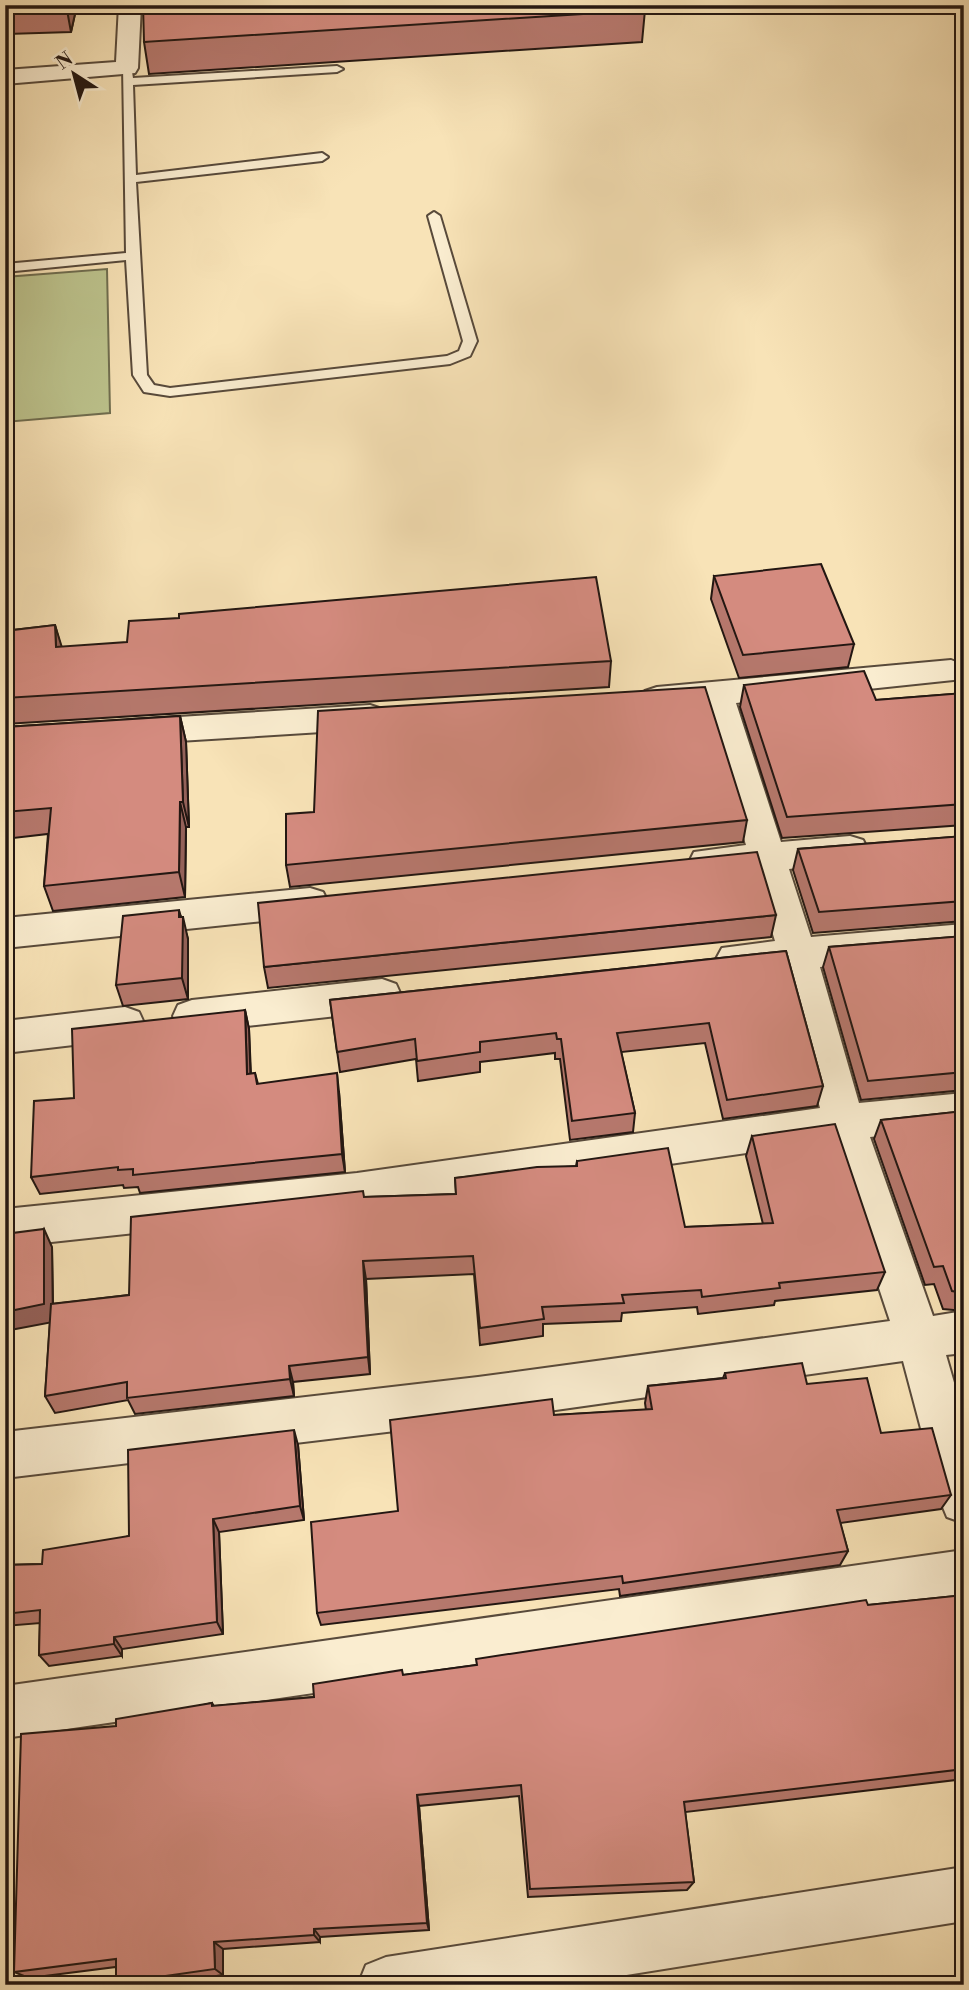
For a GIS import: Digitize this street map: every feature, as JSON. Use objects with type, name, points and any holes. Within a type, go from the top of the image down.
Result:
[{"type":"street","points":[[5,77],[127,75],[130,5]]},
{"type":"street","points":[[620,701],[717,695],[951,671]]},
{"type":"street","points":[[717,695],[797,952],[844,1122],[919,1340],[964,1500]]},
{"type":"street","points":[[103,733],[396,715]]},
{"type":"street","points":[[670,865],[878,847]]},
{"type":"street","points":[[5,933],[342,898]]},
{"type":"street","points":[[701,962],[964,939]]},
{"type":"street","points":[[5,1037],[412,992]]},
{"type":"street","points":[[5,1228],[357,1191],[844,1122],[964,1110]]},
{"type":"street","points":[[5,1455],[478,1399],[964,1332]]},
{"type":"street","points":[[5,1713],[964,1574]]},
{"type":"street","points":[[386,1985],[964,1894]]},
{"type":"lane","points":[[337,69],[127,75],[132,257],[140,374],[149,389],[170,392],[450,360],[465,353],[470,341],[434,216]]},
{"type":"lane","points":[[130,179],[322,158]]},
{"type":"lane","points":[[5,268],[132,257]]},
{"type":"green space","points":[[107,269],[110,413],[5,422],[5,277]]},
{"type":"building","points":[[5,5],[68,5],[67,10],[5,13]]},
{"type":"building","points":[[143,5],[287,5],[295,10],[305,10],[308,5],[643,5],[645,10],[144,42]]},
{"type":"building","points":[[821,564],[854,644],[743,655],[714,576]]},
{"type":"building","points":[[596,577],[611,661],[5,698],[5,631],[55,625],[56,647],[127,642],[129,621],[179,618],[179,614]]},
{"type":"building","points":[[864,671],[876,700],[964,693],[964,804],[787,817],[744,685]]},
{"type":"building","points":[[705,687],[747,820],[286,865],[286,814],[314,812],[318,711]]},
{"type":"building","points":[[180,716],[183,802],[180,802],[179,872],[44,886],[51,808],[5,812],[5,727]]},
{"type":"building","points":[[964,836],[964,901],[819,912],[798,849]]},
{"type":"building","points":[[757,852],[776,915],[264,967],[258,903]]},
{"type":"building","points":[[179,910],[179,917],[183,917],[182,978],[116,985],[123,916]]},
{"type":"building","points":[[964,936],[964,1072],[868,1081],[829,947]]},
{"type":"building","points":[[786,951],[823,1086],[727,1100],[709,1023],[617,1033],[635,1113],[572,1121],[561,1039],[557,1039],[556,1033],[480,1042],[480,1052],[417,1061],[415,1039],[337,1052],[330,1000]]},
{"type":"building","points":[[245,1010],[247,1074],[255,1073],[257,1084],[337,1073],[342,1154],[133,1175],[133,1169],[118,1170],[118,1167],[31,1177],[34,1101],[74,1098],[72,1029]]},
{"type":"building","points":[[964,1111],[964,1293],[952,1291],[943,1266],[934,1267],[881,1120]]},
{"type":"building","points":[[835,1124],[885,1272],[779,1283],[780,1288],[702,1297],[701,1290],[622,1295],[624,1303],[542,1307],[544,1319],[480,1328],[473,1256],[363,1261],[368,1357],[289,1366],[290,1379],[127,1398],[127,1382],[45,1396],[51,1304],[129,1295],[131,1217],[363,1191],[364,1197],[456,1194],[455,1178],[537,1167],[577,1166],[577,1161],[668,1148],[685,1227],[773,1223],[752,1136]]},
{"type":"building","points":[[44,1229],[44,1304],[5,1312],[5,1234]]},
{"type":"building","points":[[802,1363],[807,1384],[867,1378],[881,1433],[932,1428],[951,1495],[837,1510],[848,1551],[623,1583],[622,1576],[317,1613],[311,1522],[398,1511],[390,1420],[552,1399],[554,1415],[652,1409],[648,1386],[726,1378],[725,1373]]},
{"type":"building","points":[[294,1430],[300,1506],[213,1519],[217,1622],[114,1637],[114,1644],[39,1655],[40,1610],[5,1614],[5,1565],[42,1564],[43,1550],[129,1536],[128,1450]]},
{"type":"building","points":[[964,1595],[964,1769],[684,1802],[694,1882],[530,1889],[521,1785],[417,1795],[427,1923],[314,1929],[314,1935],[214,1942],[215,1969],[116,1983],[116,1959],[14,1972],[21,1734],[116,1726],[116,1719],[212,1703],[212,1706],[314,1697],[313,1684],[402,1670],[403,1675],[477,1665],[476,1659],[866,1600],[868,1605]]}]
